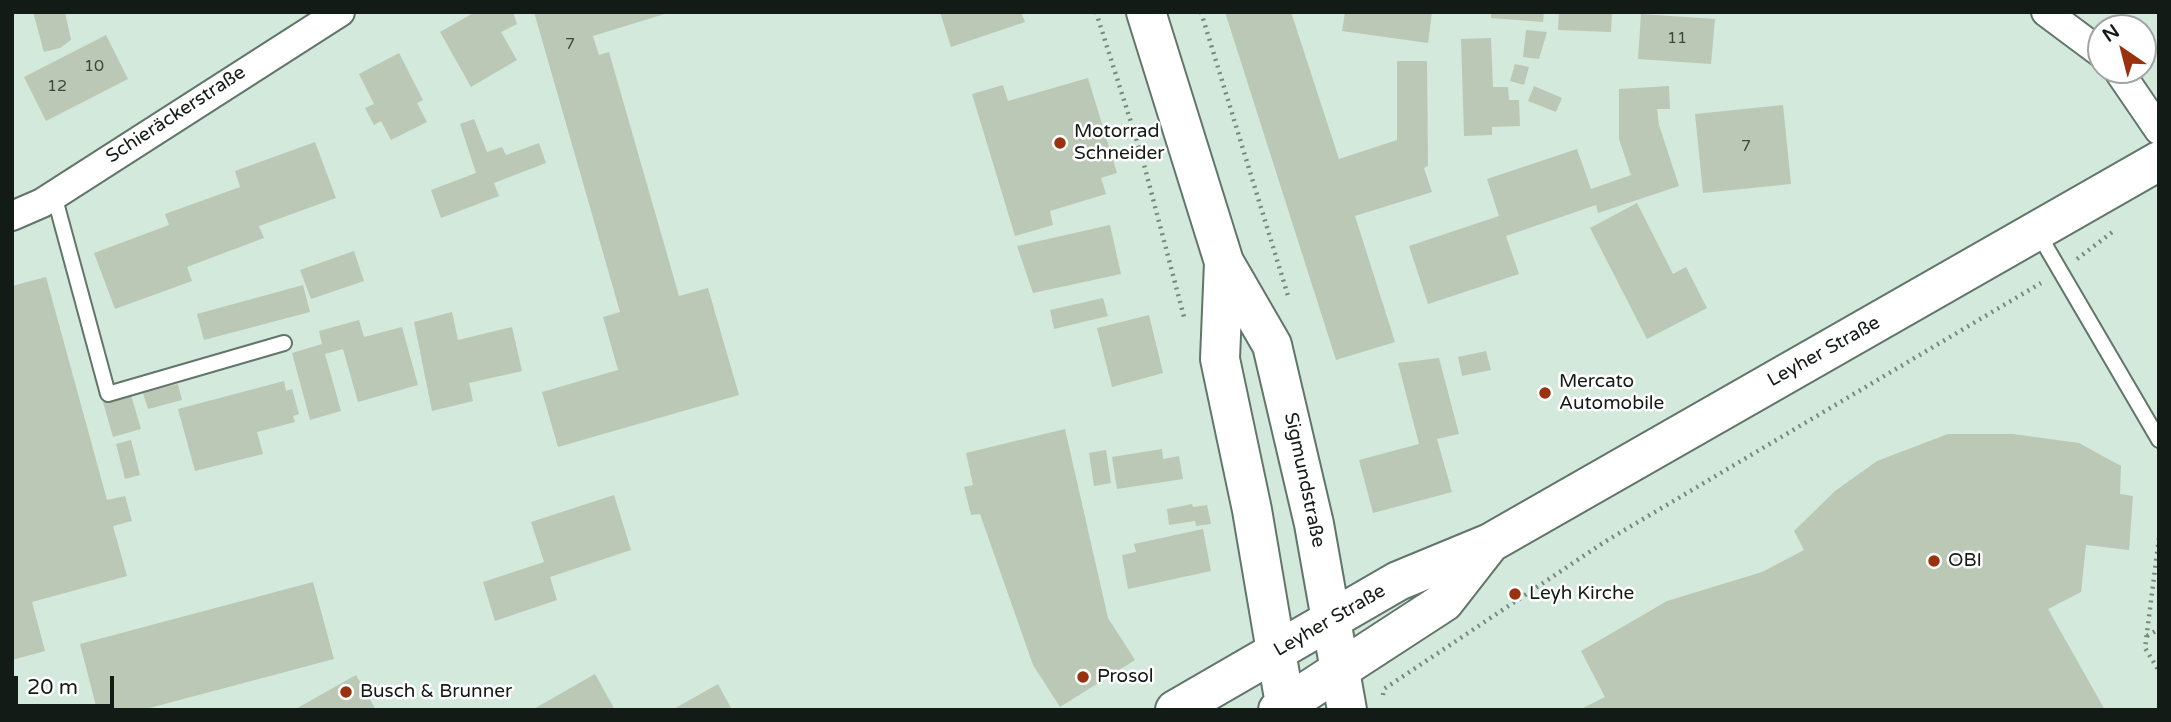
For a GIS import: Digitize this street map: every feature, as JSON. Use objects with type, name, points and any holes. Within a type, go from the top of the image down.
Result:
[{"type":"main road","name":"Sigmundstraße","points":[[1146,12],[1224,262],[1272,345],[1305,481],[1340,672],[1364,705]]},
{"type":"main road","name":"Leyher Straße","points":[[1175,710],[1427,566],[1490,543],[2159,161]]},
{"type":"main road","name":"Sigmundstraße","points":[[1224,262],[1220,359],[1250,498],[1284,708]]},
{"type":"main road","name":"Leyher Straße","points":[[1284,708],[1444,602],[1490,543]]},
{"type":"street","name":"Schieräckerstraße","points":[[12,216],[54,195],[340,12]]},
{"type":"street","points":[[2046,12],[2087,43]]},
{"type":"street","points":[[2128,84],[2159,130]]},
{"type":"lane","points":[[54,195],[108,394],[284,343]]},
{"type":"lane","points":[[2037,232],[2159,440]]},
{"type":"path","points":[[1096,12],[1142,157],[1187,329]]},
{"type":"path","points":[[1201,12],[1266,217]]},
{"type":"path","points":[[1364,705],[1606,541],[2061,272],[2119,227]]},
{"type":"path","points":[[2159,538],[2145,648],[2159,671]]},
{"type":"path","points":[[1515,593],[1519,599]]},
{"type":"path","points":[[2147,636],[2159,629]]},
{"type":"building","points":[[33,12],[65,12],[71,40],[60,48],[44,52]]},
{"type":"building","points":[[475,12],[513,12],[517,24],[501,32],[517,60],[471,87],[440,32]]},
{"type":"building","points":[[534,12],[671,12],[593,36],[599,55],[609,52],[679,296],[708,288],[739,395],[558,447],[542,392],[618,370],[603,317],[620,312]]},
{"type":"building","points":[[940,12],[1021,12],[1025,22],[951,47]]},
{"type":"building","points":[[1225,12],[1291,12],[1339,159],[1397,140],[1397,61],[1427,61],[1428,166],[1424,168],[1432,192],[1355,216],[1395,342],[1336,360]]},
{"type":"building","points":[[1345,12],[1432,12],[1428,43],[1342,31]]},
{"type":"building","points":[[1491,12],[1544,12],[1543,22],[1491,18]]},
{"type":"building","points":[[1559,12],[1612,12],[1611,32],[1558,30]]},
{"type":"building","points":[[1641,14],[1715,19],[1711,64],[1638,59]]},
{"type":"building","points":[[1526,30],[1547,32],[1539,59],[1523,57]]},
{"type":"building","points":[[106,35],[128,79],[46,121],[24,77]]},
{"type":"building","points":[[1491,38],[1493,87],[1508,87],[1509,100],[1519,100],[1520,126],[1492,127],[1492,135],[1464,136],[1461,39]]},
{"type":"building","points":[[399,53],[423,100],[417,103],[427,122],[391,140],[381,121],[374,125],[365,108],[374,104],[359,74]]},
{"type":"building","points":[[1515,64],[1529,67],[1524,85],[1510,81]]},
{"type":"building","points":[[1088,78],[1117,173],[1101,178],[1106,194],[1050,211],[1053,225],[1015,236],[972,94],[1003,85],[1008,101]]},
{"type":"building","points":[[1534,86],[1562,98],[1556,112],[1528,101]]},
{"type":"building","points":[[1669,86],[1670,109],[1657,109],[1659,125],[1679,186],[1598,213],[1596,205],[1506,236],[1519,274],[1428,304],[1409,246],[1499,216],[1487,179],[1577,149],[1591,189],[1631,175],[1619,139],[1619,89]]},
{"type":"building","points":[[1783,105],[1791,184],[1703,193],[1695,114]]},
{"type":"building","points":[[474,119],[487,152],[502,147],[506,155],[539,143],[546,163],[494,183],[499,196],[441,218],[431,190],[476,173],[460,124]]},
{"type":"building","points":[[315,142],[336,198],[259,226],[264,238],[187,267],[192,281],[115,309],[94,253],[169,225],[165,214],[240,187],[235,171]]},
{"type":"building","points":[[1637,203],[1673,274],[1686,267],[1707,308],[1647,339],[1590,228]]},
{"type":"building","points":[[1110,225],[1121,274],[1033,293],[1017,246]]},
{"type":"building","points":[[354,251],[364,281],[311,299],[300,270]]},
{"type":"building","points":[[46,277],[107,500],[125,496],[132,521],[113,526],[127,576],[32,602],[45,651],[12,660],[12,286]]},
{"type":"building","points":[[303,285],[310,312],[204,340],[197,314]]},
{"type":"building","points":[[1103,298],[1108,316],[1054,329],[1050,310]]},
{"type":"building","points":[[452,312],[458,340],[512,327],[522,371],[469,383],[473,401],[432,411],[414,322]]},
{"type":"building","points":[[1149,315],[1163,373],[1112,387],[1097,328]]},
{"type":"building","points":[[359,320],[364,337],[402,327],[418,385],[358,402],[343,349],[325,354],[341,411],[310,420],[292,353],[322,344],[319,331]]},
{"type":"building","points":[[1486,351],[1491,370],[1462,376],[1458,357]]},
{"type":"building","points":[[1439,358],[1459,434],[1437,439],[1452,492],[1373,513],[1359,460],[1419,444],[1398,363]]},
{"type":"building","points":[[284,381],[286,391],[292,389],[299,414],[293,416],[295,422],[257,432],[263,454],[195,471],[178,409]]},
{"type":"building","points":[[178,384],[182,400],[148,409],[143,393]]},
{"type":"building","points":[[131,395],[141,429],[113,437],[103,402]]},
{"type":"building","points":[[1065,429],[1108,618],[1135,660],[1060,707],[1033,665],[980,514],[971,515],[964,487],[973,485],[966,453]]},
{"type":"building","name":"OBI","points":[[1948,434],[2013,434],[2079,443],[2121,466],[2120,494],[2133,496],[2129,550],[2086,545],[2081,592],[2048,609],[2105,710],[1579,710],[1605,697],[1581,651],[1667,601],[1762,572],[1804,550],[1794,531],[1835,491],[1877,461]]},
{"type":"building","points":[[131,440],[140,475],[125,479],[116,444]]},
{"type":"building","points":[[1162,449],[1163,459],[1179,456],[1183,479],[1117,489],[1112,457]]},
{"type":"building","points":[[1106,450],[1111,483],[1094,486],[1089,453]]},
{"type":"building","points":[[614,495],[631,550],[550,577],[557,600],[495,621],[483,582],[544,562],[531,522]]},
{"type":"building","points":[[1192,504],[1193,507],[1207,505],[1211,524],[1196,526],[1195,521],[1169,525],[1167,509]]},
{"type":"building","points":[[1203,529],[1211,571],[1128,589],[1122,555],[1136,552],[1134,544]]},
{"type":"building","points":[[313,582],[334,659],[142,710],[97,710],[80,644]]},
{"type":"building","points":[[595,674],[615,710],[532,710]]},
{"type":"building","name":"Busch & Brunner","points":[[356,675],[376,710],[294,710]]},
{"type":"building","points":[[718,684],[732,710],[672,710]]},
{"type":"place","name":"Motorrad Schneider","points":[[1060,143]]},
{"type":"place","name":"Mercato Automobile","points":[[1545,393]]},
{"type":"place","name":"OBI","points":[[1934,561]]},
{"type":"place","name":"Leyh Kirche","points":[[1515,594]]},
{"type":"place","name":"Prosol","points":[[1083,677]]},
{"type":"place","name":"Busch & Brunner","points":[[346,692]]}]
